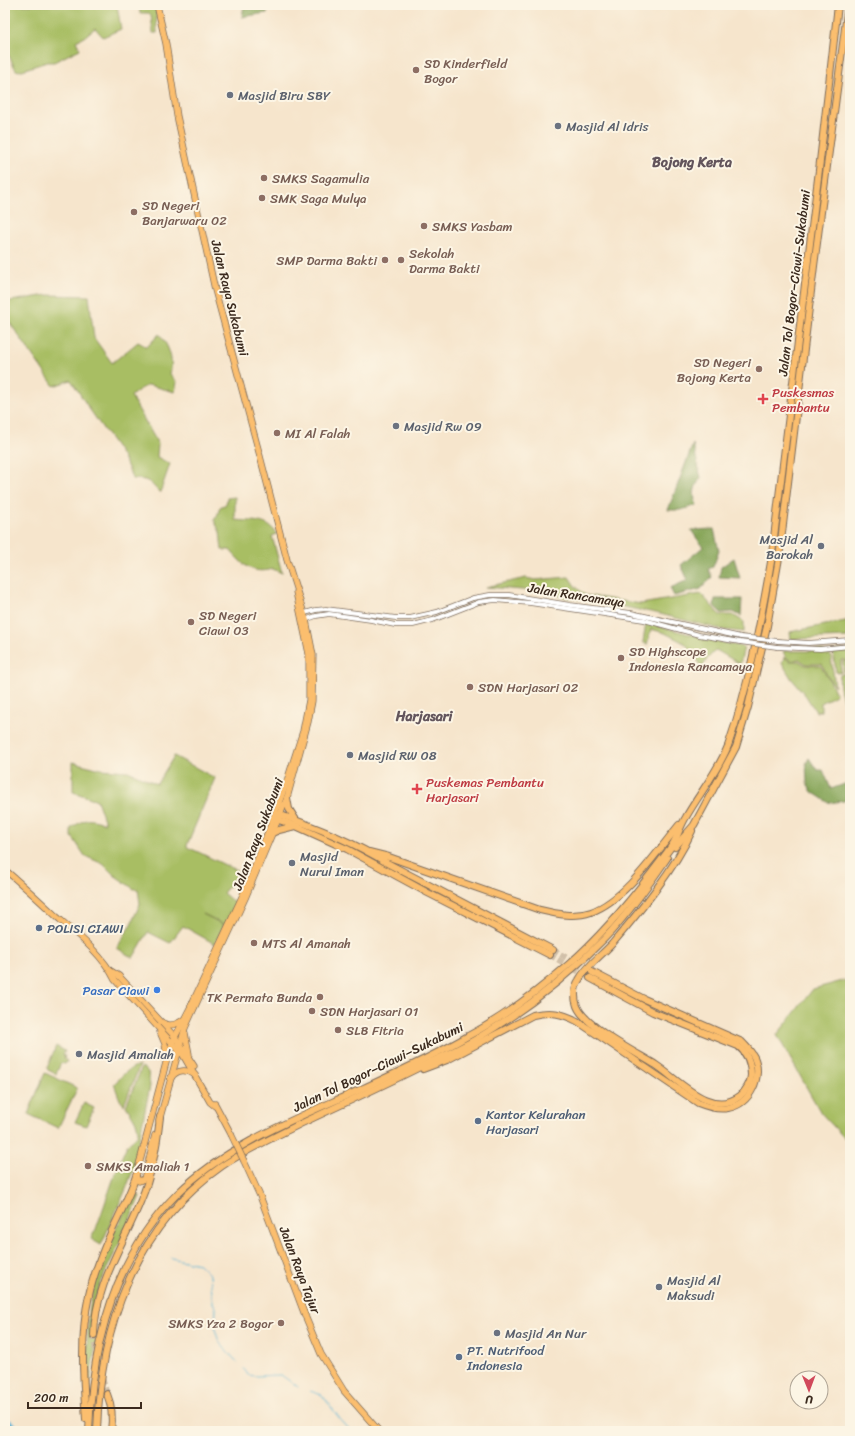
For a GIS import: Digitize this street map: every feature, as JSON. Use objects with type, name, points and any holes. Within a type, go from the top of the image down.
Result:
[{"type":"highway","name":"Jalan Raya Sukabumi","points":[[157,5],[166,44],[177,116],[215,290],[303,614],[309,654],[307,710],[300,744],[277,816],[272,834],[246,896],[185,1028],[144,1179],[139,1180],[136,1176],[167,1059],[174,1040],[242,899],[277,816],[287,798],[303,745],[312,701],[313,655],[304,620]]},
{"type":"highway","name":"Jalan Tol Bogor–Ciawi–Sukabumi","points":[[644,888],[674,842],[684,820],[707,784],[726,749],[746,683],[760,625],[771,562],[838,5]]},
{"type":"highway","name":"Jalan Tol Bogor–Ciawi–Sukabumi","points":[[97,1431],[102,1372],[111,1326],[136,1264],[150,1240],[183,1199],[205,1179],[235,1158],[276,1136],[474,1040],[504,1022],[562,979],[644,888],[676,844],[694,825],[736,747],[756,674],[767,626],[779,558],[814,266],[848,5]]},
{"type":"highway","points":[[287,798],[289,809],[297,824]]},
{"type":"highway","points":[[272,834],[297,824],[333,834],[369,852],[551,952],[428,893],[347,849],[297,824],[277,816]]},
{"type":"highway","points":[[369,852],[389,857],[540,910],[561,915],[574,915],[590,913],[608,904],[619,896],[684,820]]},
{"type":"highway","points":[[406,1074],[447,1060],[533,1015],[554,1013],[568,1016],[578,1021],[698,1104],[708,1108],[728,1108],[737,1106],[748,1096],[753,1088],[757,1073],[757,1065],[750,1050],[742,1042],[591,975],[653,1012],[738,1046],[744,1050],[751,1067],[751,1077],[744,1092],[730,1102],[717,1103],[707,1100],[693,1092],[658,1066],[599,1029],[582,1016],[575,1001],[577,983],[654,892],[684,849],[694,825]]},
{"type":"highway","points":[[5,870],[70,928],[96,954],[111,971],[115,980],[159,1028],[174,1040]]},
{"type":"highway","name":"Jalan Tol Bogor–Ciawi–Sukabumi","points":[[88,1431],[98,1348],[107,1311],[130,1257],[145,1232],[159,1213],[179,1192],[219,1160],[266,1134],[402,1070],[470,1036],[542,986],[600,938]]},
{"type":"highway","name":"Jalan Raya Tajur","points":[[111,971],[119,976],[161,1022],[179,1047],[210,1102],[215,1106]]},
{"type":"highway","points":[[161,1022],[174,1025],[184,1019]]},
{"type":"highway","points":[[159,1028],[165,1044],[167,1059]]},
{"type":"highway","points":[[185,1028],[191,1060]]},
{"type":"highway","name":"Jalan Raya Tajur","points":[[179,1047],[191,1060],[214,1101],[215,1106],[244,1161],[260,1196],[321,1354],[344,1391],[379,1431]]},
{"type":"highway","points":[[170,1080],[174,1074],[180,1071],[189,1071],[195,1075]]},
{"type":"highway","points":[[94,1335],[96,1312],[102,1286],[144,1193],[157,1143],[160,1117]]},
{"type":"highway","points":[[88,1431],[84,1356],[85,1320],[88,1301],[106,1245],[132,1189],[136,1176]]},
{"type":"highway","points":[[132,1189],[138,1186],[142,1188],[144,1193]]},
{"type":"highway","points":[[107,1394],[112,1414],[111,1431]]},
{"type":"street","name":"Jalan Rancamaya","points":[[303,614],[326,608],[396,618],[410,618],[437,612],[462,601],[478,597],[490,595],[509,595],[631,613],[741,637],[796,643],[850,640]]},
{"type":"street","name":"Jalan Rancamaya","points":[[304,620],[329,614],[395,625],[413,625],[432,620],[478,602],[495,600],[530,603],[640,619],[699,635],[777,647],[811,649],[850,646]]},
{"type":"street","points":[[841,641],[843,647]]},
{"type":"green space","points":[[5,5],[117,5],[121,29],[103,37],[95,28],[84,37],[76,41],[80,49],[54,62],[47,62],[19,71],[16,70],[5,48]]},
{"type":"green space","points":[[139,5],[154,5],[156,7],[157,33],[153,33],[151,15],[149,13],[140,13]]},
{"type":"green space","points":[[244,5],[268,5],[267,13],[242,17]]},
{"type":"green space","points":[[47,295],[89,296],[94,338],[112,363],[138,342],[147,347],[159,334],[166,343],[171,358],[170,374],[177,382],[175,392],[149,385],[140,389],[131,396],[158,444],[157,457],[170,464],[160,493],[145,480],[132,479],[126,462],[71,380],[54,386],[5,316],[5,302]]},
{"type":"green space","points":[[693,444],[701,478],[694,491],[697,505],[681,510],[668,510]]},
{"type":"green space","points":[[235,497],[235,520],[263,523],[268,525],[277,534],[272,536],[282,573],[273,569],[266,571],[254,570],[239,560],[230,550],[222,550],[220,532],[214,520],[220,507],[226,504],[227,498]]},
{"type":"green space","points":[[714,529],[719,551],[713,567],[708,569],[712,577],[701,589],[674,596],[670,588],[688,580],[681,565],[703,547],[691,530]]},
{"type":"green space","points":[[734,558],[740,578],[719,577],[721,567]]},
{"type":"green space","points":[[569,577],[575,586],[585,595],[641,604],[701,594],[720,615],[733,615],[744,622],[744,632],[724,630],[656,613],[587,600],[567,598],[546,592],[486,587],[526,578],[535,580]]},
{"type":"green space","points":[[715,599],[742,599],[741,616],[733,612],[721,613],[714,606]]},
{"type":"green space","points":[[850,620],[850,637],[791,639],[790,632]]},
{"type":"green space","points":[[646,623],[744,647],[740,664],[716,650],[707,659],[702,668],[686,644],[665,633],[651,629],[647,645],[643,642]]},
{"type":"green space","points":[[816,649],[829,652],[835,686],[827,676],[822,664],[806,664],[799,659],[791,661],[785,656],[783,651],[811,651]]},
{"type":"green space","points":[[850,649],[850,660],[841,660],[841,673],[836,672],[833,651]]},
{"type":"green space","points":[[784,657],[790,661],[799,661],[805,665],[821,666],[836,695],[821,703],[821,711],[816,712],[806,696],[791,678],[782,663]]},
{"type":"green space","points":[[843,661],[850,661],[850,715],[847,715],[839,679],[840,675],[844,674]]},
{"type":"green space","points":[[174,756],[215,778],[187,847],[237,870],[238,873],[234,880],[223,893],[237,905],[227,926],[203,914],[224,925],[215,944],[183,926],[170,943],[148,932],[133,958],[117,948],[131,924],[140,904],[138,889],[134,889],[114,875],[103,864],[85,856],[71,835],[71,828],[81,822],[94,820],[105,823],[97,800],[73,792],[73,762],[101,769],[128,771],[157,784]]},
{"type":"green space","points":[[809,758],[817,770],[823,770],[831,789],[850,782],[850,800],[829,803],[812,792],[807,783],[806,764]]},
{"type":"green space","points":[[850,979],[850,1144],[821,1113],[777,1035],[813,989]]},
{"type":"green space","points":[[56,1046],[65,1051],[63,1055],[65,1056],[64,1059],[67,1061],[65,1064],[61,1063],[56,1074],[47,1068]]},
{"type":"green space","points":[[140,1065],[124,1105],[120,1100],[114,1084],[129,1070]]},
{"type":"green space","points":[[142,1067],[148,1072],[150,1086],[133,1170],[101,1245],[91,1239],[97,1228],[127,1145],[138,1133],[137,1124],[126,1106]]},
{"type":"green space","points":[[45,1073],[77,1089],[58,1128],[28,1114]]},
{"type":"green space","points":[[84,1103],[94,1108],[86,1126],[75,1122]]},
{"type":"green space","points":[[139,1195],[140,1196],[96,1296],[93,1308],[91,1335],[98,1335],[92,1365],[90,1386],[87,1386],[86,1375],[89,1318],[92,1295],[97,1275],[107,1246],[126,1208],[133,1199]]},
{"type":"waterway","points":[[171,1258],[199,1264],[210,1275],[213,1303],[216,1308],[215,1329],[219,1342],[237,1362]]},
{"type":"waterway","points":[[244,1369],[248,1375],[281,1375],[298,1387]]},
{"type":"waterway","points":[[310,1391],[322,1395],[351,1431]]},
{"type":"waterway","points":[[9,1423],[19,1431]]},
{"type":"tunnel","points":[[553,950],[592,972]]},
{"type":"tunnel","points":[[550,955],[590,978]]},
{"type":"tunnel","points":[[94,1335],[97,1362],[107,1394]]},
{"type":"place","name":"SD Kinderfield Bogor","points":[[416,70]]},
{"type":"place","name":"Masjid Biru SBY","points":[[230,95]]},
{"type":"place","name":"Masjid Al Idris","points":[[558,126]]},
{"type":"place","name":"SMKS Sagamulia","points":[[264,178]]},
{"type":"place","name":"SMK Saga Mulya","points":[[262,198]]},
{"type":"place","name":"SD Negeri Banjarwaru 02","points":[[134,212]]},
{"type":"place","name":"SMKS Yasbam","points":[[424,226]]},
{"type":"place","name":"SMP Darma Bakti","points":[[385,260]]},
{"type":"place","name":"Sekolah Darma Bakti","points":[[401,260]]},
{"type":"place","name":"SD Negeri Bojong Kerta","points":[[759,369]]},
{"type":"place","name":"Puskesmas Pembantu","points":[[763,399]]},
{"type":"place","name":"Masjid Rw 09","points":[[396,426]]},
{"type":"place","name":"MI Al Falah","points":[[277,433]]},
{"type":"place","name":"Masjid Al Barokah","points":[[821,546]]},
{"type":"place","name":"SD Negeri Ciawi 03","points":[[191,622]]},
{"type":"place","name":"SD Highscope Indonesia Rancamaya","points":[[621,658]]},
{"type":"place","name":"SDN Harjasari 02","points":[[470,687]]},
{"type":"place","name":"Masjid RW 08","points":[[350,755]]},
{"type":"place","name":"Puskemas Pembantu Harjasari","points":[[417,789]]},
{"type":"place","name":"Masjid Nurul Iman","points":[[292,863]]},
{"type":"place","name":"POLISI CIAWI","points":[[39,928]]},
{"type":"place","name":"MTS Al Amanah","points":[[254,943]]},
{"type":"place","name":"Pasar Ciawi","points":[[157,990]]},
{"type":"place","name":"TK Permata Bunda","points":[[320,997]]},
{"type":"place","name":"SDN Harjasari 01","points":[[312,1011]]},
{"type":"place","name":"SLB Fitria","points":[[338,1030]]},
{"type":"place","name":"Masjid Amaliah","points":[[79,1054]]},
{"type":"place","name":"Kantor Kelurahan Harjasari","points":[[478,1121]]},
{"type":"place","name":"SMKS Amaliah 1","points":[[88,1166]]},
{"type":"place","name":"Masjid Al Maksudi","points":[[659,1287]]},
{"type":"place","name":"SMKS Yza 2 Bogor","points":[[281,1323]]},
{"type":"place","name":"Masjid An Nur","points":[[497,1333]]},
{"type":"place","name":"PT. Nutrifood Indonesia","points":[[459,1357]]},
{"type":"district","name":"Bojong Kerta","points":[[692,162]]},
{"type":"district","name":"Harjasari","points":[[424,716]]}]
